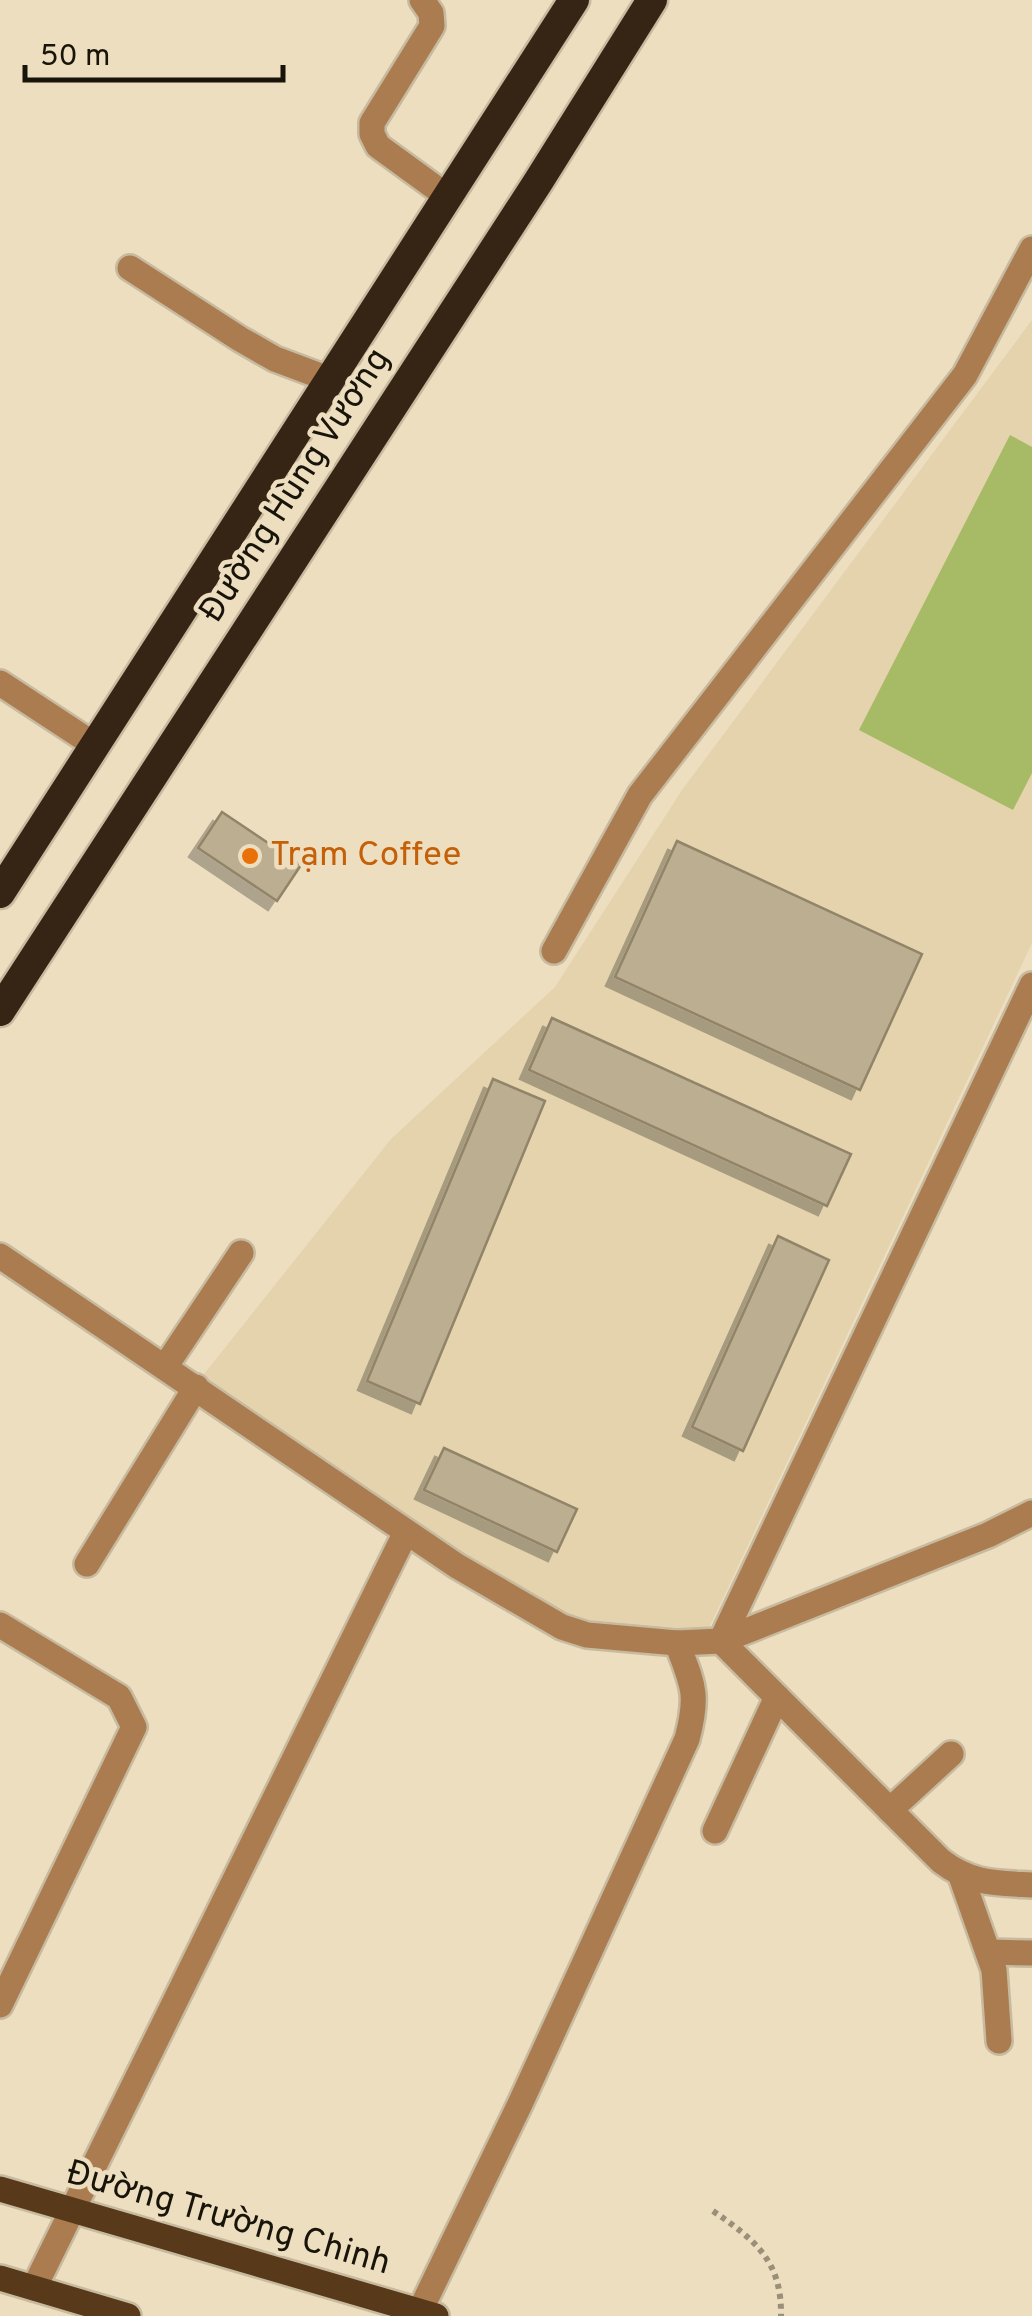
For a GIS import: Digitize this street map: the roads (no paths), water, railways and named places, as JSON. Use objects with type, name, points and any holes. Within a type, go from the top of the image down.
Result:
[{"type":"highway","name":"Đường Hùng Vương","points":[[0,894],[10,856],[96,746],[574,0]]},
{"type":"highway","name":"Đường Hùng Vương","points":[[0,1011],[652,0]]},
{"type":"main road","name":"Đường Trường Chinh","points":[[0,2189],[428,2313]]},
{"type":"main road","points":[[0,2278],[128,2316]]},
{"type":"street","points":[[422,0],[431,13],[432,26],[372,123],[372,134],[378,146],[448,198]]},
{"type":"street","points":[[554,950],[640,795],[965,376],[1032,248]]},
{"type":"street","points":[[130,268],[274,358],[331,380]]},
{"type":"street","points":[[0,683],[96,746]]},
{"type":"street","points":[[720,1642],[1032,985]]},
{"type":"street","points":[[164,1367],[241,1253]]},
{"type":"street","points":[[0,1256],[406,1532],[562,1628],[587,1635],[676,1643],[720,1642],[988,1535],[1032,1513]]},
{"type":"street","points":[[87,1564],[196,1387]]},
{"type":"street","points":[[34,2288],[406,1532]]},
{"type":"street","points":[[0,1625],[119,1697],[134,1727],[0,2005]]},
{"type":"street","points":[[720,1642],[941,1861],[961,1876],[991,1883],[1032,1884]]},
{"type":"street","points":[[428,2313],[687,1738],[696,1708],[694,1687],[676,1643]]},
{"type":"street","points":[[715,1830],[776,1697]]},
{"type":"street","points":[[890,1810],[951,1754]]},
{"type":"street","points":[[961,1876],[994,1970],[999,2041]]},
{"type":"street","points":[[988,1952],[1032,1953]]},
{"type":"place","name":"Trạm Coffee","points":[[250,856]]}]
